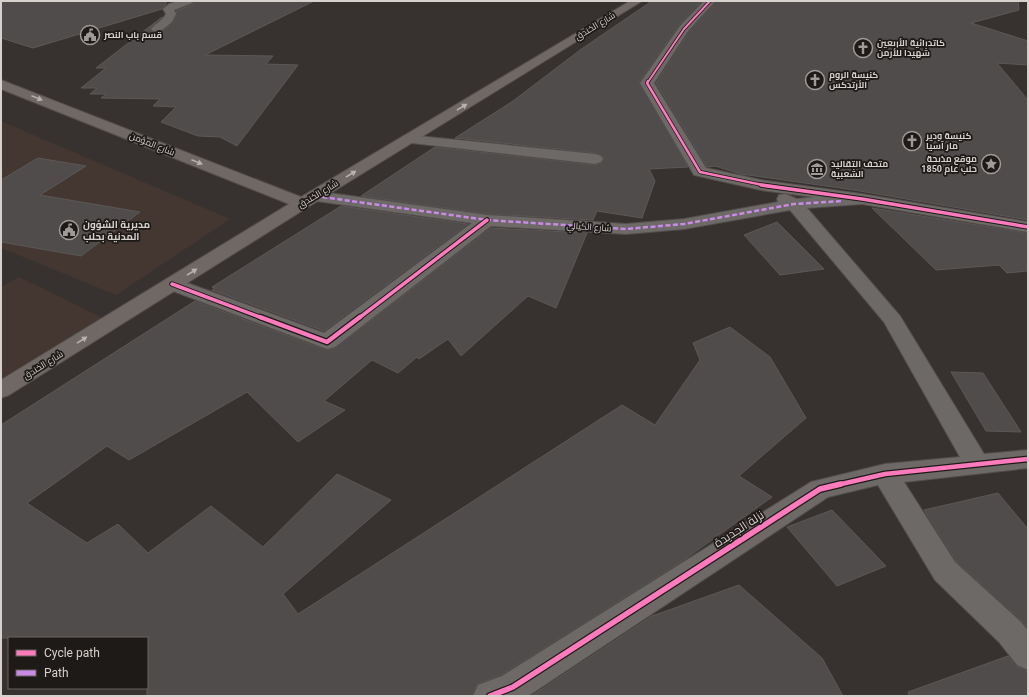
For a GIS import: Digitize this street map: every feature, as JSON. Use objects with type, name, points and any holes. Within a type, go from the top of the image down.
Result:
[{"type":"main road","name":"شارع الخندق","points":[[1,390],[408,139],[637,1]]},
{"type":"main road","name":"شارع المؤمن","points":[[1,84],[309,200]]},
{"type":"street","points":[[156,29],[170,17],[168,9],[188,1]]},
{"type":"street","points":[[710,1],[702,7],[684,30],[647,83],[700,172],[761,186],[862,199],[1028,228]]},
{"type":"street","points":[[408,139],[595,159]]},
{"type":"street","points":[[761,186],[794,204],[893,320],[976,463]]},
{"type":"street","name":"شارع الكيالي","points":[[309,200],[487,220],[626,230],[684,224],[794,204],[862,199]]},
{"type":"street","points":[[172,284],[327,342],[487,220]]},
{"type":"street","name":"نزلة الجديدة","points":[[490,696],[513,687],[820,489],[885,474],[976,463],[1028,459]]},
{"type":"street","points":[[885,474],[945,571],[1010,632],[1028,655]]},
{"type":"shaded area","points":[[1,121],[230,219],[116,295],[1,248]]},
{"type":"shaded area","points":[[19,277],[103,318],[1,380],[1,287]]},
{"type":"building","points":[[1,1],[166,1],[166,4],[162,9],[33,48],[1,38]]},
{"type":"building","points":[[194,1],[314,1],[205,55],[273,56],[266,64],[298,65],[237,146],[220,137],[198,136],[161,122],[176,107],[153,106],[160,99],[101,98],[106,94],[90,94],[97,88],[81,88],[106,68],[96,68],[162,17],[150,28],[152,32],[162,32],[173,23],[177,15],[176,11],[193,4]]},
{"type":"building","points":[[652,1],[702,1],[679,25],[639,82],[688,167],[649,169],[655,181],[642,218],[597,211],[593,220],[487,214],[361,196],[435,147],[595,165],[601,163],[604,158],[595,153],[455,138],[513,101],[580,50]]},
{"type":"building","points":[[716,1],[1018,1],[1019,10],[971,23],[1028,41],[1028,65],[997,63],[1028,100],[1028,220],[854,190],[741,174],[715,166],[707,167],[656,83],[689,32]]},
{"type":"building","points":[[38,158],[86,166],[40,195],[140,212],[81,256],[1,242],[1,180]]},
{"type":"building","points":[[341,206],[468,224],[324,331],[212,290],[215,288],[212,287]]},
{"type":"building","points":[[872,208],[1028,233],[1028,271],[1007,273],[999,265],[936,270]]},
{"type":"building","points":[[777,222],[824,269],[780,275],[744,235]]},
{"type":"building","points":[[491,228],[587,233],[556,308],[528,296],[461,356],[448,339],[419,359],[417,357],[398,373],[372,360],[324,401],[345,410],[298,442],[247,392],[129,460],[107,446],[27,503],[87,543],[118,524],[148,553],[211,506],[263,547],[337,474],[391,500],[283,594],[298,614],[622,405],[655,425],[700,360],[693,343],[730,327],[770,357],[806,418],[739,476],[772,497],[681,562],[501,675],[477,684],[472,696],[147,696],[148,637],[1,638],[1,425],[195,301],[326,350],[335,348]]},
{"type":"building","points":[[951,372],[983,373],[1021,432],[986,431]]},
{"type":"building","points":[[998,493],[1028,529],[1028,629],[1022,621],[956,561],[924,510]]},
{"type":"building","points":[[832,510],[886,566],[837,586],[787,527]]},
{"type":"building","points":[[739,585],[822,658],[843,696],[531,696],[652,616]]},
{"type":"building","points":[[1008,656],[1016,666],[1028,671],[1028,696],[909,696],[908,692]]},
{"type":"marked path","points":[[315,196],[487,220],[626,229],[684,224],[794,204],[843,201]]},
{"type":"cycle path","points":[[710,1],[684,29],[647,83],[700,172],[761,185],[862,199],[1028,227]]},
{"type":"cycle path","points":[[172,284],[327,342],[487,220]]},
{"type":"cycle path","points":[[490,696],[513,687],[820,489],[885,474],[1028,459]]},
{"type":"place","name":"قسم باب النصر","points":[[90,35]]},
{"type":"place","name":"كاتدرائية الأربعين شهيدا للأرمن","points":[[863,48]]},
{"type":"place","name":"كنيسة الروم الأرتدكس","points":[[815,80]]},
{"type":"place","name":"كنيسة ودير مار آسيا","points":[[912,141]]},
{"type":"place","name":"موقع مذبحة حلب عام 1850","points":[[991,164]]},
{"type":"place","name":"متحف التقاليد الشعبية","points":[[817,169]]},
{"type":"place","name":"مديرية الشؤون المدنية بحلب","points":[[69,230]]}]
